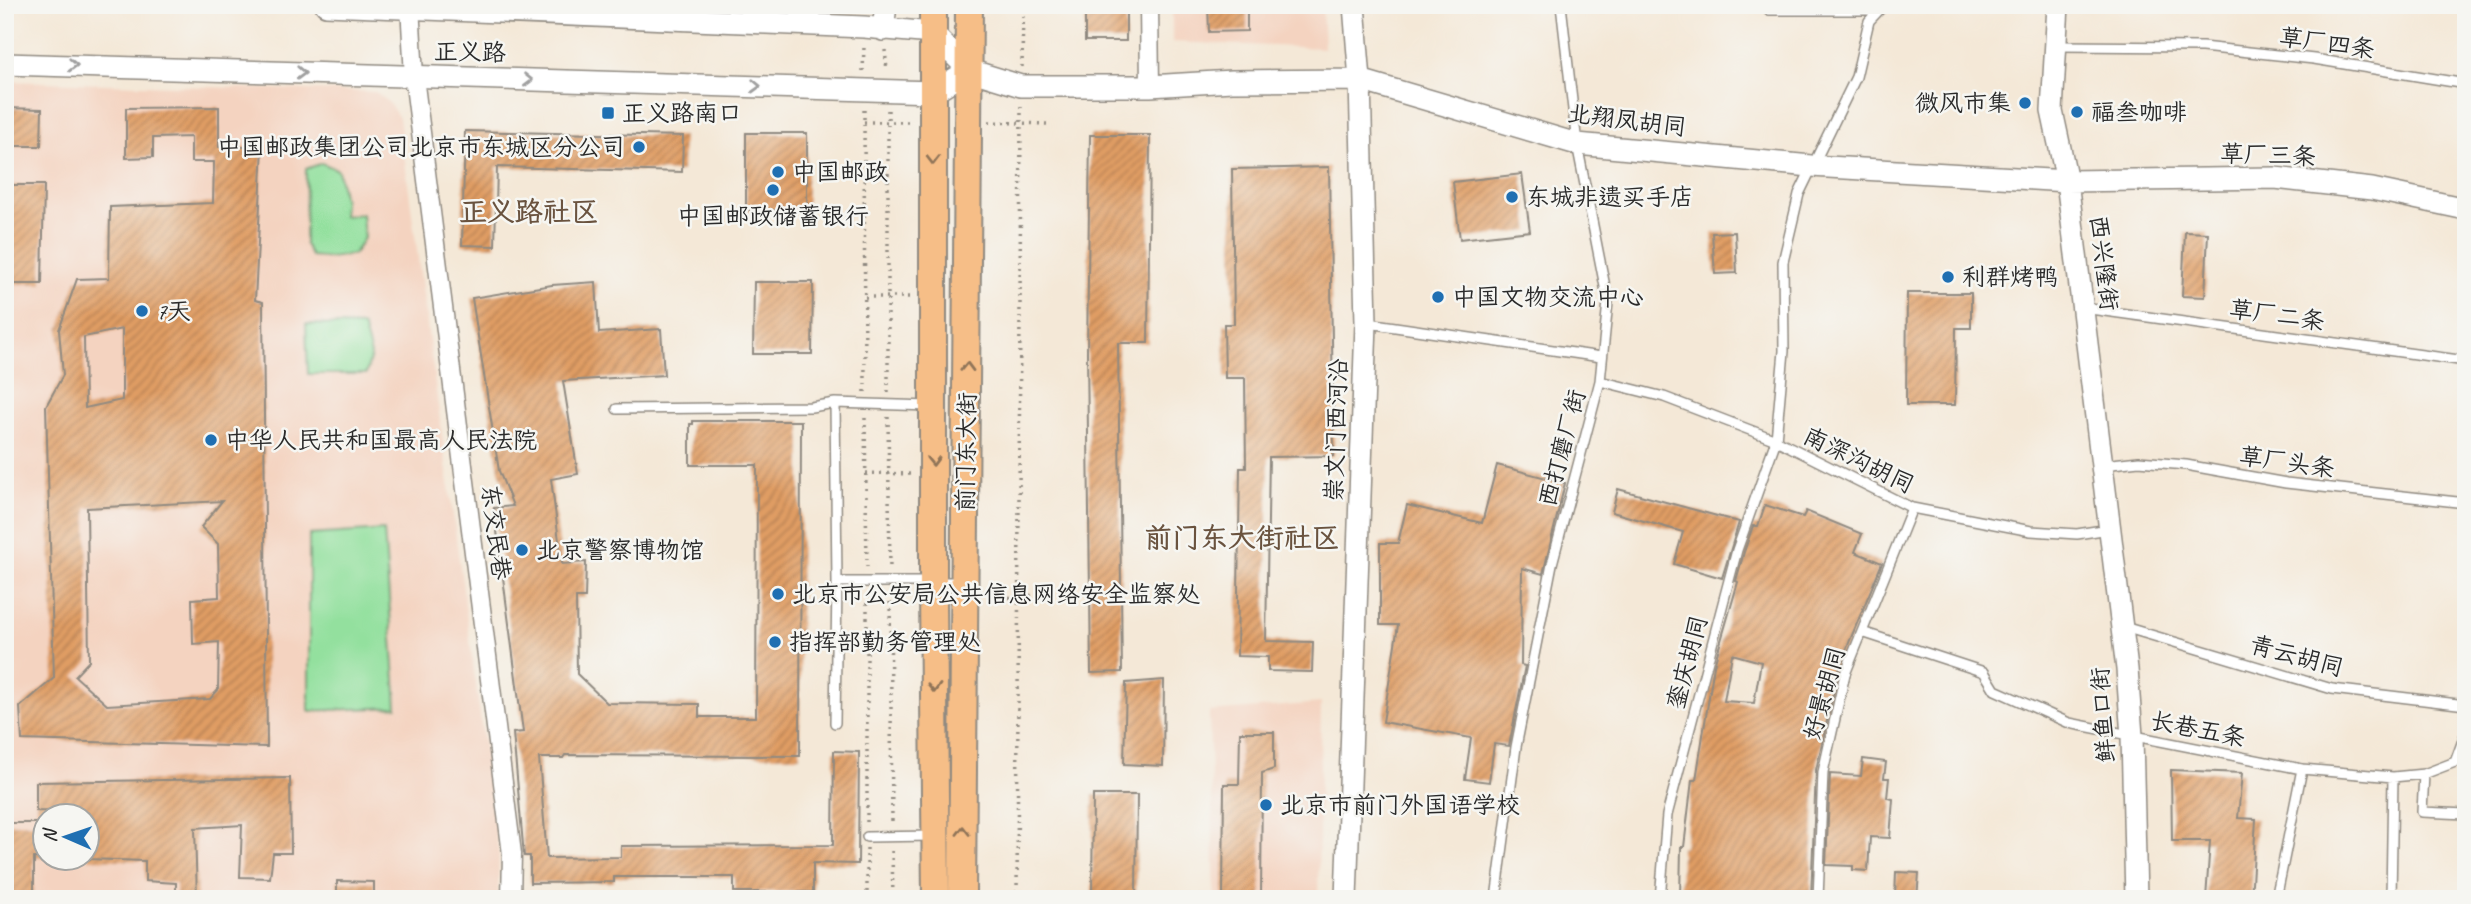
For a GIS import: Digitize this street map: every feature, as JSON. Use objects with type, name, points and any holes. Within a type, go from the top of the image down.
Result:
[{"type":"main road","name":"前门东大街","points":[[933,5],[932,406],[936,899]]},
{"type":"main road","name":"前门东大街","points":[[962,899],[969,5]]},
{"type":"street","name":"正义路","points":[[326,5],[932,33]]},
{"type":"street","points":[[874,29],[886,5]]},
{"type":"street","points":[[1149,5],[1150,86]]},
{"type":"street","name":"崇文门西河沿","points":[[1346,899],[1366,323],[1360,80],[1354,5]]},
{"type":"street","name":"西兴隆街","points":[[2058,5],[2052,111],[2067,181],[2110,528]]},
{"type":"street","name":"东交民巷","points":[[410,8],[414,77],[512,855],[511,899]]},
{"type":"street","points":[[932,33],[969,70],[933,92]]},
{"type":"street","name":"正义路","points":[[5,64],[933,92]]},
{"type":"street","name":"北翔凤胡同","points":[[969,70],[1021,86],[1150,86],[1232,81],[1360,80],[1577,144],[1811,166],[2067,181]]},
{"type":"street","name":"草厂三条","points":[[2067,181],[2276,178],[2372,189],[2466,209]]},
{"type":"street","name":"鲜鱼口街","points":[[2110,528],[2132,736],[2136,899]]},
{"type":"lane","name":"西打磨厂街","points":[[1496,899],[1517,747],[1552,564],[1600,381],[1608,302],[1577,144],[1561,5]]},
{"type":"lane","points":[[1769,10],[1881,8]]},
{"type":"lane","points":[[1776,440],[1784,351],[1783,262],[1799,194],[1856,77],[1870,21],[1881,8]]},
{"type":"lane","name":"草厂四条","points":[[2056,46],[2202,47],[2314,59],[2466,84]]},
{"type":"lane","name":"草厂二条","points":[[2083,308],[2466,361]]},
{"type":"lane","points":[[1366,323],[1601,357]]},
{"type":"lane","name":"南深沟胡同","points":[[1600,381],[1664,397],[1776,440],[1912,508],[2031,531],[2077,534],[2110,528]]},
{"type":"lane","points":[[617,409],[811,407],[835,403],[932,406]]},
{"type":"lane","points":[[835,403],[835,723]]},
{"type":"lane","name":"銮庆胡同","points":[[1660,899],[1667,815],[1737,550],[1776,440]]},
{"type":"lane","name":"草厂头条","points":[[2103,465],[2139,461],[2174,464],[2286,483],[2466,503]]},
{"type":"lane","name":"好景胡同","points":[[1818,899],[1823,772],[1845,674],[1912,508]]},
{"type":"lane","points":[[837,582],[964,582]]},
{"type":"lane","name":"青云胡同","points":[[2122,626],[2332,688],[2466,705]]},
{"type":"lane","name":"长巷五条","points":[[1862,632],[1984,672],[1995,690],[2069,723],[2302,769],[2393,777],[2424,774],[2455,762],[2466,732]]},
{"type":"lane","points":[[2276,899],[2302,769]]},
{"type":"lane","points":[[2424,774],[2421,812],[2466,814]]},
{"type":"lane","points":[[2391,899],[2393,777]]},
{"type":"lane","points":[[867,837],[935,836]]},
{"type":"path","points":[[1017,899],[1023,5]]},
{"type":"path","points":[[867,899],[863,90],[874,29]]},
{"type":"path","points":[[874,29],[888,91],[892,899]]},
{"type":"path","points":[[865,297],[919,297]]},
{"type":"path","points":[[866,473],[918,474]]},
{"type":"shaded area","points":[[1172,5],[1322,5],[1324,48],[1172,42]]},
{"type":"shaded area","points":[[5,81],[376,92],[389,103],[399,118],[499,854],[498,899],[5,899]]},
{"type":"shaded area","name":"北京市前门外国语学校","points":[[1321,703],[1318,899],[1215,899],[1209,712]]},
{"type":"green space","points":[[322,163],[338,170],[344,201],[343,216],[362,214],[364,238],[354,254],[330,258],[311,256],[305,244],[306,169]]},
{"type":"green space","points":[[306,324],[363,326],[371,355],[366,374],[308,374]]},
{"type":"green space","points":[[384,530],[397,707],[309,711],[309,535]]},
{"type":"building","points":[[1085,5],[1126,5],[1126,41],[1085,41]]},
{"type":"building","points":[[1208,5],[1247,5],[1247,31],[1209,32]]},
{"type":"building","points":[[219,107],[219,147],[263,147],[255,300],[263,302],[267,747],[22,740],[20,707],[54,678],[46,406],[63,375],[59,330],[77,279],[109,278],[110,207],[213,203],[214,162],[191,162],[191,137],[153,138],[153,157],[126,158],[126,108]],"holes":[[[122,329],[122,400],[85,408],[84,337]],[[222,501],[201,527],[218,544],[219,597],[192,599],[193,644],[219,642],[218,690],[210,699],[107,705],[75,676],[89,661],[87,508]]]},
{"type":"building","points":[[5,108],[42,109],[41,146],[5,146]]},
{"type":"building","points":[[465,131],[683,136],[682,172],[497,167],[495,246],[462,245]]},
{"type":"building","points":[[746,133],[807,133],[807,210],[746,210]]},
{"type":"building","points":[[1090,135],[1150,135],[1148,343],[1118,343],[1122,672],[1091,673],[1087,353]]},
{"type":"building","points":[[1329,167],[1334,456],[1269,457],[1266,641],[1313,642],[1312,672],[1268,671],[1268,657],[1237,656],[1240,468],[1246,468],[1245,378],[1225,378],[1224,324],[1234,324],[1232,169]]},
{"type":"building","points":[[1522,174],[1530,231],[1460,239],[1453,182]]},
{"type":"building","points":[[5,185],[44,185],[42,284],[5,284]]},
{"type":"building","points":[[1735,232],[1737,273],[1715,274],[1712,233]]},
{"type":"building","points":[[2185,232],[2208,233],[2205,297],[2182,296]]},
{"type":"building","points":[[596,282],[599,333],[661,329],[664,375],[563,381],[578,474],[551,479],[562,564],[586,562],[585,598],[576,598],[577,674],[607,703],[699,704],[699,717],[756,717],[757,465],[690,465],[690,424],[693,424],[693,421],[801,421],[800,756],[565,755],[563,758],[539,758],[547,858],[621,857],[621,846],[833,845],[834,751],[859,752],[858,864],[813,863],[813,892],[734,892],[734,877],[614,877],[614,882],[530,883],[530,856],[524,856],[513,733],[523,732],[494,508],[513,506],[499,471],[472,298],[552,285]]},
{"type":"building","points":[[754,282],[813,282],[812,354],[753,354]]},
{"type":"building","points":[[1907,293],[1971,293],[1971,328],[1956,328],[1955,405],[1906,405]]},
{"type":"building","points":[[1497,465],[1565,483],[1543,574],[1522,568],[1521,665],[1525,666],[1509,746],[1494,744],[1489,782],[1465,779],[1471,738],[1383,722],[1398,625],[1380,625],[1380,543],[1398,543],[1407,505],[1482,523]]},
{"type":"building","points":[[1618,489],[1739,522],[1722,578],[1674,564],[1683,532],[1612,512]]},
{"type":"building","points":[[1765,505],[1803,517],[1806,511],[1862,534],[1855,552],[1882,563],[1838,672],[1816,770],[1811,899],[1680,899],[1681,847],[1684,847],[1692,780],[1696,780],[1714,665],[1744,552],[1753,526],[1758,526]],"holes":[[[1732,654],[1761,662],[1754,703],[1724,701]]]},
{"type":"building","points":[[1164,680],[1163,766],[1124,764],[1126,683]]},
{"type":"building","points":[[1240,732],[1274,732],[1274,769],[1262,773],[1261,899],[1223,899],[1224,784],[1239,784]]},
{"type":"building","points":[[1863,759],[1886,762],[1884,778],[1889,778],[1887,798],[1893,799],[1890,838],[1870,837],[1868,871],[1853,870],[1853,866],[1826,865],[1830,774],[1861,776]]},
{"type":"building","points":[[2171,770],[2242,773],[2238,818],[2256,819],[2251,899],[2206,899],[2210,841],[2172,841]]},
{"type":"building","points":[[290,778],[291,853],[273,853],[270,878],[240,877],[242,825],[195,828],[197,899],[176,899],[176,883],[145,881],[145,861],[102,859],[102,802],[36,802],[36,782]]},
{"type":"building","points":[[1093,795],[1137,795],[1136,897],[1092,897]]},
{"type":"building","points":[[5,823],[32,823],[34,899],[5,899]]},
{"type":"building","points":[[1896,872],[1919,873],[1917,899],[1895,899]]},
{"type":"building","points":[[337,881],[374,882],[374,899],[337,899]]},
{"type":"place","name":"微风市集","points":[[2025,103]]},
{"type":"place","name":"福叁咖啡","points":[[2077,112]]},
{"type":"place","name":"正义路南口","points":[[608,113]]},
{"type":"place","name":"中国邮政集团公司北京市东城区分公司","points":[[639,147]]},
{"type":"place","name":"中国邮政","points":[[778,172]]},
{"type":"place","name":"中国邮政储蓄银行","points":[[773,190]]},
{"type":"place","name":"东城非遗买手店","points":[[1512,197]]},
{"type":"place","name":"利群烤鸭","points":[[1948,277]]},
{"type":"place","name":"中国文物交流中心","points":[[1438,297]]},
{"type":"place","name":"7天","points":[[142,311]]},
{"type":"place","name":"中华人民共和国最高人民法院","points":[[211,440]]},
{"type":"place","name":"北京警察博物馆","points":[[522,550]]},
{"type":"place","name":"北京市公安局公共信息网络安全监察处","points":[[778,594]]},
{"type":"place","name":"指挥部勤务管理处","points":[[775,642]]},
{"type":"place","name":"北京市前门外国语学校","points":[[1266,805]]},
{"type":"district","name":"正义路社区","points":[[529,211]]},
{"type":"district","name":"前门东大街社区","points":[[1242,537]]}]
